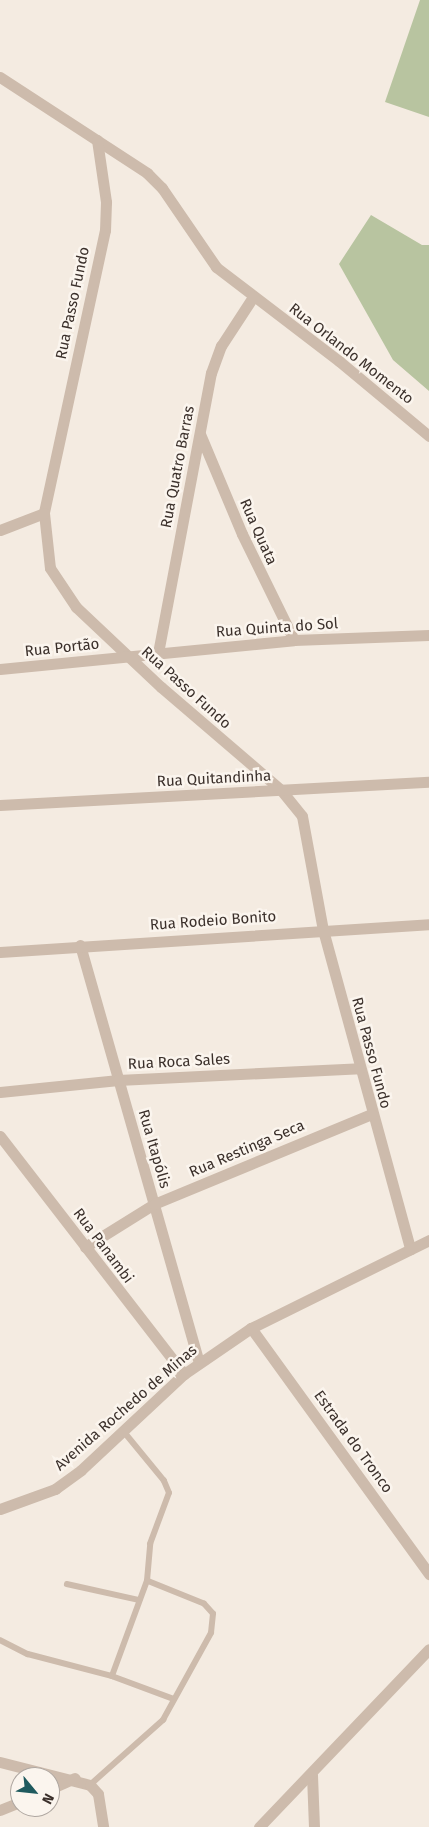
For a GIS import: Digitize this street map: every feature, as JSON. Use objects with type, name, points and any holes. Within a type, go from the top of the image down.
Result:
[{"type":"street","name":"Rua Orlando Momento","points":[[0,77],[147,172],[162,188],[216,267],[347,367],[429,436]]},
{"type":"street","name":"Rua Passo Fundo","points":[[97,140],[106,202],[104,230],[44,513],[45,550],[63,591],[127,656],[281,790],[302,816],[323,930],[371,1114],[410,1248]]},
{"type":"street","name":"Rua Quatro Barras","points":[[158,653],[211,373],[221,346],[253,297]]},
{"type":"street","name":"Rua Quata","points":[[200,434],[242,534],[294,640]]},
{"type":"street","points":[[0,530],[44,513]]},
{"type":"street","name":"Rua Quinta do Sol","points":[[127,656],[294,640],[429,635]]},
{"type":"street","name":"Rua Portão","points":[[0,669],[127,656]]},
{"type":"street","name":"Rua Quitandinha","points":[[0,805],[429,782]]},
{"type":"street","name":"Rua Rodeio Bonito","points":[[0,952],[80,945],[429,924]]},
{"type":"street","name":"Rua Itapólis","points":[[80,945],[200,1362]]},
{"type":"street","name":"Rua Roca Sales","points":[[0,1092],[118,1080],[360,1068]]},
{"type":"street","name":"Rua Restinga Seca","points":[[85,1247],[154,1204],[371,1114]]},
{"type":"street","name":"Rua Panambi","points":[[0,1136],[184,1374]]},
{"type":"street","name":"Avenida Rochedo de Minas","points":[[0,1510],[55,1489],[184,1374],[251,1328],[429,1240]]},
{"type":"street","name":"Estrada do Tronco","points":[[251,1328],[429,1574]]},
{"type":"street","points":[[259,1827],[312,1775],[429,1649]]},
{"type":"street","points":[[0,1762],[75,1778],[90,1784],[98,1794],[103,1827]]},
{"type":"street","points":[[312,1775],[314,1827]]},
{"type":"street","points":[[60,1785],[75,1778]]},
{"type":"lane","points":[[112,1676],[147,1581],[150,1544],[169,1493],[164,1481],[122,1431]]},
{"type":"lane","points":[[90,1784],[163,1720],[211,1633],[213,1614],[204,1604],[185,1594],[147,1581]]},
{"type":"lane","points":[[67,1584],[139,1600]]},
{"type":"lane","points":[[0,1640],[28,1654],[112,1676],[174,1699]]},
{"type":"green space","points":[[420,0],[429,0],[429,117],[385,102]]},
{"type":"green space","points":[[371,215],[422,245],[429,245],[429,391],[393,360],[339,264]]}]
